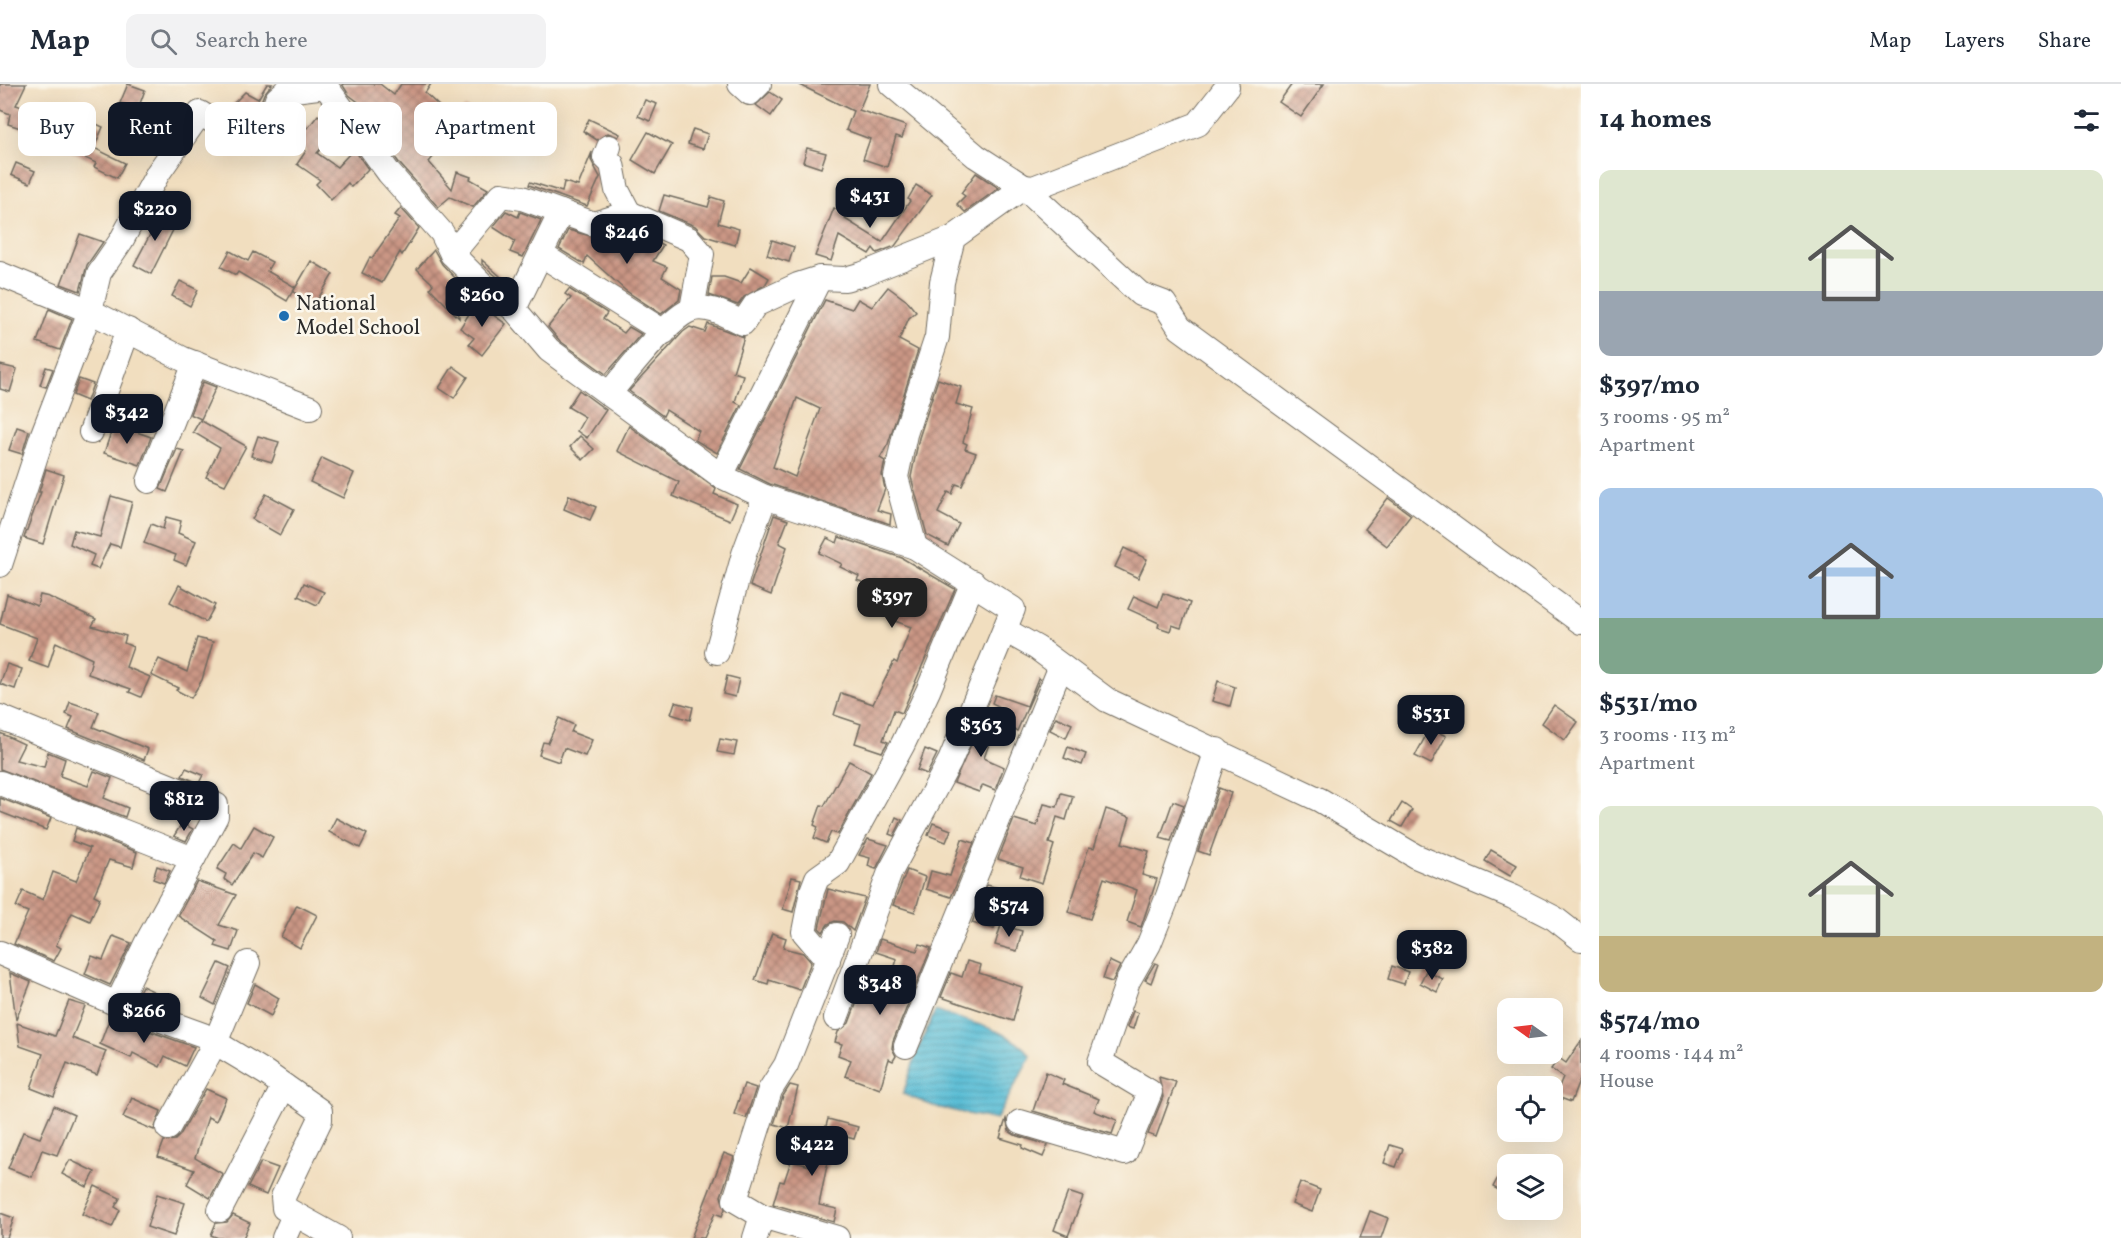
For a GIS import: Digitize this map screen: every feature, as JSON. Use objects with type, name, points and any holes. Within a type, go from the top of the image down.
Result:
[{"type":"street","points":[[740,84],[750,93],[759,84]]},
{"type":"street","points":[[891,84],[976,156],[1024,187],[1140,294],[1164,303],[1180,328],[1581,622]]},
{"type":"street","points":[[0,565],[43,434],[90,311],[99,273],[121,241],[158,173],[200,113],[242,140],[256,143],[266,132],[277,99],[286,91],[325,85],[389,173],[442,232],[452,254],[487,289],[514,309],[549,350],[721,476],[765,497],[915,547],[1013,609],[950,761],[890,872],[836,1018]]},
{"type":"street","points":[[609,394],[651,342],[692,309],[708,308],[743,323],[755,305],[820,278],[845,279],[863,274],[953,238],[1024,187],[1033,188],[1198,124],[1227,85]]},
{"type":"street","points":[[609,147],[605,157],[612,164],[617,190],[629,213],[689,239],[702,254],[692,309]]},
{"type":"street","points":[[452,254],[501,195],[522,198],[594,224],[629,213]]},
{"type":"street","points":[[514,309],[561,212]]},
{"type":"street","points":[[915,547],[896,477],[905,435],[937,337],[942,282],[953,238]]},
{"type":"street","points":[[542,255],[664,332]]},
{"type":"street","points":[[0,274],[90,311],[195,363],[310,408]]},
{"type":"street","points":[[721,476],[820,278]]},
{"type":"street","points":[[91,432],[128,330]]},
{"type":"street","points":[[149,481],[195,363]]},
{"type":"street","points":[[717,652],[744,554],[765,497]]},
{"type":"street","points":[[828,960],[804,932],[812,891],[817,878],[838,863],[903,744],[928,691],[973,582]]},
{"type":"street","points":[[1005,630],[1061,666],[1107,700],[1320,800],[1415,856],[1523,902],[1554,918],[1581,939]]},
{"type":"street","points":[[906,1046],[1061,666]]},
{"type":"street","points":[[0,717],[216,805],[216,816],[147,942],[117,1004]]},
{"type":"street","points":[[1020,1122],[1125,1153],[1150,1092],[1100,1062],[1128,981],[1149,944],[1168,896],[1217,750]]},
{"type":"street","points":[[0,783],[193,859]]},
{"type":"street","points":[[837,935],[786,1065],[770,1090],[735,1200],[759,1227],[837,1238]]},
{"type":"street","points":[[0,954],[117,1004],[203,1035],[320,1111],[320,1120],[283,1197],[284,1208],[338,1238]]},
{"type":"street","points":[[168,1128],[215,1042],[248,963]]},
{"type":"street","points":[[220,1210],[284,1086]]},
{"type":"street","points":[[284,1238],[294,1215]]},
{"type":"water","points":[[935,1011],[999,1032],[1022,1046],[1031,1056],[996,1120],[936,1107],[903,1094],[917,1052]]},
{"type":"building","points":[[0,84],[26,84],[16,105],[18,106],[18,127],[8,124],[10,114],[0,110]]},
{"type":"building","points":[[128,84],[145,90],[141,102],[120,102]]},
{"type":"building","points":[[267,84],[272,84],[261,102],[235,102],[245,92],[258,99]]},
{"type":"building","points":[[342,84],[380,84],[394,95],[401,84],[431,84],[425,93],[435,102],[414,102],[414,156],[434,156],[429,162],[452,189],[457,172],[471,177],[470,179],[488,189],[473,207],[450,197],[438,207],[394,156],[402,156],[402,102],[358,102],[349,95]]},
{"type":"building","points":[[798,84],[870,84],[859,110],[906,126],[902,138],[896,136],[887,167],[863,159],[870,139],[846,130],[853,111]]},
{"type":"building","points":[[1292,84],[1324,84],[1301,117],[1279,102]]},
{"type":"building","points":[[770,92],[782,100],[771,116],[756,105]]},
{"type":"building","points":[[645,100],[657,104],[650,121],[638,116]]},
{"type":"building","points":[[318,115],[318,156],[337,167],[347,156],[359,156],[368,169],[351,187],[348,183],[331,200],[316,184],[320,180],[297,164],[303,156],[306,156],[306,127],[308,128]]},
{"type":"building","points":[[589,119],[620,134],[618,137],[608,133],[597,140],[583,131]]},
{"type":"building","points":[[96,124],[103,127],[96,143]]},
{"type":"building","points":[[693,129],[708,134],[703,149],[688,144]]},
{"type":"building","points":[[648,132],[672,145],[655,174],[632,160]]},
{"type":"building","points":[[807,148],[826,153],[821,168],[803,162]]},
{"type":"building","points":[[96,149],[125,163],[117,178],[94,167],[96,163],[81,156],[96,156]]},
{"type":"building","points":[[592,152],[591,160],[600,177],[587,206],[529,185],[530,182],[562,192],[564,182],[578,186]]},
{"type":"building","points":[[16,163],[35,171],[30,183],[11,175]]},
{"type":"building","points":[[976,173],[999,188],[965,212],[957,204],[965,196],[961,193]]},
{"type":"building","points":[[916,185],[932,195],[895,246],[877,253],[873,248],[869,254],[839,236],[831,261],[815,256],[834,208],[847,214],[845,219],[882,242],[910,201],[908,199]]},
{"type":"building","points":[[664,195],[708,207],[711,197],[724,201],[718,223],[739,229],[735,245],[705,236],[695,226],[659,211]]},
{"type":"building","points":[[401,208],[419,228],[402,255],[400,252],[382,283],[362,273],[370,257],[372,258],[400,218],[395,215]]},
{"type":"building","points":[[154,211],[177,222],[151,274],[134,265],[153,229],[146,225]]},
{"type":"building","points":[[506,211],[518,217],[520,212],[541,220],[523,257],[510,252],[515,241],[493,227]]},
{"type":"building","points":[[628,228],[663,245],[653,261],[667,267],[662,277],[681,289],[679,300],[661,314],[626,291],[587,256],[584,264],[559,249],[568,230],[598,238],[616,232],[621,236]]},
{"type":"building","points":[[80,234],[103,242],[87,265],[80,291],[61,284]]},
{"type":"building","points":[[772,240],[794,247],[789,262],[767,255]]},
{"type":"building","points":[[434,250],[442,264],[456,279],[459,318],[430,288],[433,284],[417,269]]},
{"type":"building","points":[[230,251],[248,261],[253,252],[272,262],[267,271],[295,287],[287,301],[238,272],[236,275],[221,267]]},
{"type":"building","points":[[482,260],[510,285],[509,287],[482,264]]},
{"type":"building","points":[[311,261],[333,274],[315,304],[293,292]]},
{"type":"building","points":[[751,267],[769,278],[765,285],[744,297],[738,305],[709,295],[712,277],[724,277],[741,283]]},
{"type":"building","points":[[180,281],[198,290],[190,306],[172,296]]},
{"type":"building","points":[[888,287],[907,301],[916,312],[909,318],[899,340],[918,350],[888,444],[880,458],[885,461],[882,475],[885,489],[877,510],[891,514],[890,524],[770,484],[740,469],[825,300],[852,309],[858,299],[872,307]],"holes":[[[797,398],[820,409],[795,477],[773,467]]]},
{"type":"building","points":[[569,289],[607,313],[603,319],[624,333],[629,327],[641,334],[606,374],[560,341],[548,327],[571,298],[565,294]]},
{"type":"building","points":[[476,303],[506,324],[482,355],[469,344],[474,338],[460,328]]},
{"type":"building","points":[[49,309],[72,319],[60,350],[37,342]]},
{"type":"building","points":[[708,324],[744,337],[733,372],[743,375],[735,402],[741,405],[717,453],[695,440],[699,431],[666,410],[663,416],[629,391],[683,332],[690,327],[705,332]]},
{"type":"building","points":[[0,365],[17,369],[10,392],[0,389]]},
{"type":"building","points":[[453,366],[468,377],[454,398],[439,388]]},
{"type":"building","points":[[46,367],[53,369],[46,387],[40,385]]},
{"type":"building","points":[[79,379],[93,384],[87,401],[73,395]]},
{"type":"building","points":[[938,379],[961,387],[956,404],[973,409],[963,442],[967,444],[965,449],[976,453],[962,486],[956,484],[952,494],[948,492],[938,513],[959,524],[948,546],[927,535],[911,477],[919,438]]},
{"type":"building","points":[[203,382],[216,387],[201,419],[190,414]]},
{"type":"building","points":[[579,390],[606,410],[587,438],[577,431],[585,417],[568,407]]},
{"type":"building","points":[[200,420],[246,446],[225,485],[206,477],[220,448],[193,432]]},
{"type":"building","points":[[114,424],[151,437],[140,465],[104,453]]},
{"type":"building","points":[[629,426],[716,489],[714,494],[737,504],[730,520],[673,496],[679,482],[617,451]]},
{"type":"building","points":[[17,427],[29,431],[22,454],[9,450]]},
{"type":"building","points":[[258,436],[279,442],[272,462],[251,456]]},
{"type":"building","points":[[580,436],[594,449],[583,460],[570,447]]},
{"type":"building","points":[[177,449],[184,451],[167,492],[160,489]]},
{"type":"building","points":[[322,458],[354,473],[343,498],[310,482]]},
{"type":"building","points":[[46,469],[64,475],[43,544],[24,538],[41,492],[39,492]]},
{"type":"building","points":[[266,494],[294,509],[280,535],[252,519]]},
{"type":"building","points":[[569,495],[596,507],[590,520],[564,509]]},
{"type":"building","points":[[111,496],[132,502],[120,547],[110,544],[98,569],[90,566],[94,555],[70,544],[74,530],[100,537]]},
{"type":"building","points":[[1388,498],[1411,515],[1387,546],[1365,529]]},
{"type":"building","points":[[774,515],[788,520],[779,543],[787,547],[771,595],[750,586]]},
{"type":"building","points":[[166,517],[181,521],[178,533],[196,541],[186,565],[174,560],[176,555],[144,543],[151,524],[163,529]]},
{"type":"building","points":[[839,537],[902,558],[955,589],[902,713],[894,710],[883,740],[888,742],[882,752],[855,743],[861,724],[834,715],[841,693],[873,704],[894,661],[897,663],[911,627],[895,621],[897,614],[862,602],[869,585],[857,580],[859,576],[840,567],[842,564],[819,553],[827,538],[837,543]]},
{"type":"building","points":[[1124,548],[1147,559],[1138,578],[1115,567]]},
{"type":"building","points":[[304,583],[324,592],[317,605],[298,596]]},
{"type":"building","points":[[179,585],[215,605],[206,622],[170,602]]},
{"type":"building","points":[[1163,593],[1190,603],[1181,628],[1172,625],[1170,631],[1158,627],[1159,623],[1128,609],[1134,596],[1158,607]]},
{"type":"building","points":[[7,594],[37,606],[40,595],[49,597],[96,619],[92,626],[126,636],[124,643],[133,647],[126,667],[150,677],[141,697],[129,692],[131,689],[88,674],[92,659],[56,642],[48,668],[29,661],[37,638],[0,624]]},
{"type":"building","points":[[197,638],[213,642],[202,680],[191,698],[176,690],[178,688],[151,675],[159,659],[187,672]]},
{"type":"building","points":[[7,664],[22,669],[15,689],[0,684]]},
{"type":"building","points":[[727,676],[739,679],[735,697],[723,694]]},
{"type":"building","points":[[1038,678],[1040,679],[1017,731],[1001,725],[1006,710],[992,703],[995,695],[1027,706]]},
{"type":"building","points":[[1218,681],[1235,687],[1230,706],[1212,701]]},
{"type":"building","points":[[70,702],[99,712],[93,727],[148,749],[144,760],[68,729],[73,717],[66,714]]},
{"type":"building","points":[[675,702],[693,707],[690,720],[671,714]]},
{"type":"building","points":[[1554,705],[1578,722],[1565,740],[1542,723]]},
{"type":"building","points":[[987,708],[1000,713],[984,758],[1004,767],[995,790],[983,785],[979,792],[954,783]]},
{"type":"building","points":[[1056,717],[1072,724],[1066,738],[1050,730]]},
{"type":"building","points":[[559,718],[574,725],[571,732],[592,740],[585,756],[564,748],[559,762],[539,755],[543,742],[548,743]]},
{"type":"building","points":[[1430,728],[1446,736],[1431,764],[1415,756]]},
{"type":"building","points":[[0,733],[24,744],[16,760],[44,767],[48,752],[65,759],[60,776],[88,786],[94,771],[112,778],[104,798],[128,808],[125,817],[0,769]]},
{"type":"building","points":[[720,739],[737,742],[734,755],[717,752]]},
{"type":"building","points":[[1068,747],[1086,754],[1082,765],[1064,758]]},
{"type":"building","points":[[925,749],[937,754],[927,774],[917,770]]},
{"type":"building","points":[[849,761],[871,773],[838,834],[831,832],[826,843],[814,838],[818,827],[814,825],[821,805],[824,806]]},
{"type":"building","points":[[186,768],[203,775],[199,783],[182,776]]},
{"type":"building","points":[[1219,788],[1231,793],[1209,855],[1198,851]]},
{"type":"building","points":[[1061,793],[1073,796],[1066,820],[1057,817],[1049,843],[1054,845],[1042,883],[1020,876],[1023,867],[998,859],[1014,819],[1037,826],[1044,804],[1057,807]]},
{"type":"building","points":[[154,795],[172,802],[168,817],[149,812]]},
{"type":"building","points":[[0,798],[51,818],[46,830],[0,812]]},
{"type":"building","points":[[1173,801],[1184,805],[1171,841],[1160,838]]},
{"type":"building","points":[[1402,803],[1412,810],[1402,827],[1391,821]]},
{"type":"building","points":[[1106,809],[1130,817],[1122,843],[1149,851],[1142,875],[1157,879],[1141,927],[1127,922],[1137,890],[1104,878],[1090,919],[1068,912],[1089,847],[1094,848]]},
{"type":"building","points":[[896,817],[902,820],[894,836],[889,834]]},
{"type":"building","points":[[336,818],[367,834],[360,848],[329,832]]},
{"type":"building","points":[[182,823],[193,829],[186,841],[174,836]]},
{"type":"building","points":[[933,823],[951,830],[946,842],[928,835]]},
{"type":"building","points":[[254,826],[273,837],[262,858],[253,853],[232,885],[224,879],[226,874],[217,869],[234,843],[241,848]]},
{"type":"building","points":[[76,828],[137,852],[133,867],[109,860],[94,895],[100,898],[90,921],[72,913],[56,945],[61,948],[54,961],[14,944],[28,912],[16,907],[23,891],[43,900],[53,872],[76,881],[90,848],[72,841]]},
{"type":"building","points":[[868,839],[888,845],[876,869],[868,866],[870,858],[859,855]]},
{"type":"building","points":[[962,839],[974,843],[951,897],[926,889],[931,871],[950,876]]},
{"type":"building","points":[[1491,850],[1517,865],[1510,876],[1485,861]]},
{"type":"building","points":[[157,866],[170,871],[164,883],[153,879]]},
{"type":"building","points":[[907,870],[925,877],[915,912],[893,905]]},
{"type":"building","points":[[792,877],[801,879],[793,912],[783,909]]},
{"type":"building","points":[[197,881],[236,895],[219,925],[238,931],[231,951],[215,946],[217,941],[178,916]]},
{"type":"building","points":[[987,885],[1006,890],[994,929],[972,923]]},
{"type":"building","points":[[828,889],[865,898],[853,931],[843,922],[835,921],[828,924],[823,932],[819,928]]},
{"type":"building","points":[[297,905],[317,915],[300,948],[281,937]]},
{"type":"building","points":[[1001,925],[1022,931],[1017,951],[995,945]]},
{"type":"building","points":[[772,933],[786,938],[783,948],[803,953],[811,962],[800,990],[769,980],[768,984],[755,980]]},
{"type":"building","points":[[113,936],[131,943],[110,985],[85,974],[92,956],[103,960]]},
{"type":"building","points":[[880,939],[917,951],[920,944],[931,948],[893,1041],[892,1048],[896,1056],[893,1061],[889,1059],[880,1089],[845,1076],[851,1060],[838,1055],[842,1044],[835,1042],[838,1032],[849,1023],[866,978],[887,986],[892,977],[897,959],[876,952]]},
{"type":"building","points":[[967,961],[981,965],[979,973],[1022,987],[1013,1021],[941,997],[951,973],[962,977]]},
{"type":"building","points":[[1109,961],[1120,966],[1112,982],[1103,979]]},
{"type":"building","points":[[219,963],[230,968],[215,1005],[202,998]]},
{"type":"building","points":[[1155,963],[1158,964],[1151,983],[1145,980]]},
{"type":"building","points":[[1392,966],[1408,972],[1404,984],[1388,979]]},
{"type":"building","points":[[1426,971],[1443,979],[1437,992],[1420,983]]},
{"type":"building","points":[[10,973],[31,982],[16,1020]]},
{"type":"building","points":[[255,984],[279,998],[271,1016],[247,1003]]},
{"type":"building","points":[[142,986],[155,992],[151,1001],[137,996]]},
{"type":"building","points":[[69,1001],[85,1006],[72,1038],[106,1051],[97,1075],[67,1063],[54,1097],[31,1088],[43,1054],[20,1046],[17,1023],[55,1036]]},
{"type":"building","points":[[1133,1011],[1138,1013],[1133,1029],[1127,1027]]},
{"type":"building","points":[[110,1017],[194,1047],[185,1066],[165,1056],[160,1067],[133,1053],[131,1058],[100,1044]]},
{"type":"building","points":[[1581,1041],[1581,1076],[1571,1102],[1563,1099],[1563,1076],[1551,1069],[1555,1064],[1563,1064],[1563,1061],[1566,1063]]},
{"type":"building","points":[[1046,1072],[1064,1080],[1062,1084],[1099,1099],[1094,1111],[1117,1120],[1112,1134],[1033,1111]]},
{"type":"building","points":[[1159,1077],[1176,1082],[1156,1137],[1148,1134],[1163,1097]]},
{"type":"building","points":[[744,1084],[756,1088],[746,1118],[734,1114]]},
{"type":"building","points":[[790,1085],[798,1087],[788,1128],[774,1124],[783,1096]]},
{"type":"building","points":[[206,1089],[226,1098],[216,1121],[208,1117],[195,1158],[223,1174],[210,1198],[187,1184],[194,1170],[158,1157],[164,1141],[175,1140],[180,1135]]},
{"type":"building","points":[[132,1098],[161,1111],[154,1130],[123,1117]]},
{"type":"building","points":[[54,1106],[74,1115],[57,1155],[42,1150],[32,1177],[8,1168],[23,1132],[40,1138]]},
{"type":"building","points":[[828,1119],[858,1127],[854,1139],[836,1134],[826,1170],[819,1205],[837,1209],[834,1222],[773,1204],[780,1181],[784,1182],[791,1161],[810,1166],[817,1143],[821,1144]]},
{"type":"building","points":[[1006,1119],[1009,1131],[1015,1135],[1048,1145],[1043,1157],[1022,1148],[1023,1145],[1000,1138]]},
{"type":"building","points":[[1390,1145],[1403,1149],[1396,1167],[1384,1163]]},
{"type":"building","points":[[724,1153],[734,1157],[721,1196],[725,1209],[722,1216],[715,1213],[704,1238],[691,1238]]},
{"type":"building","points":[[70,1160],[95,1172],[87,1187],[62,1174]]},
{"type":"building","points":[[261,1162],[278,1168],[266,1195],[248,1187]]},
{"type":"building","points":[[1300,1182],[1320,1190],[1312,1212],[1292,1204]]},
{"type":"building","points":[[95,1186],[120,1198],[115,1207],[120,1210],[112,1227],[82,1214]]},
{"type":"building","points":[[1068,1192],[1083,1197],[1068,1236],[1054,1230]]},
{"type":"building","points":[[157,1194],[185,1203],[174,1236],[147,1227]]},
{"type":"building","points":[[1370,1211],[1388,1218],[1381,1238],[1360,1238]]},
{"type":"building","points":[[0,1213],[14,1218],[7,1238],[0,1238]]},
{"type":"building","points":[[233,1215],[250,1223],[243,1238],[218,1238],[211,1235],[216,1223],[227,1222]]},
{"type":"place","name":"National Model School","points":[[284,316]]}]
